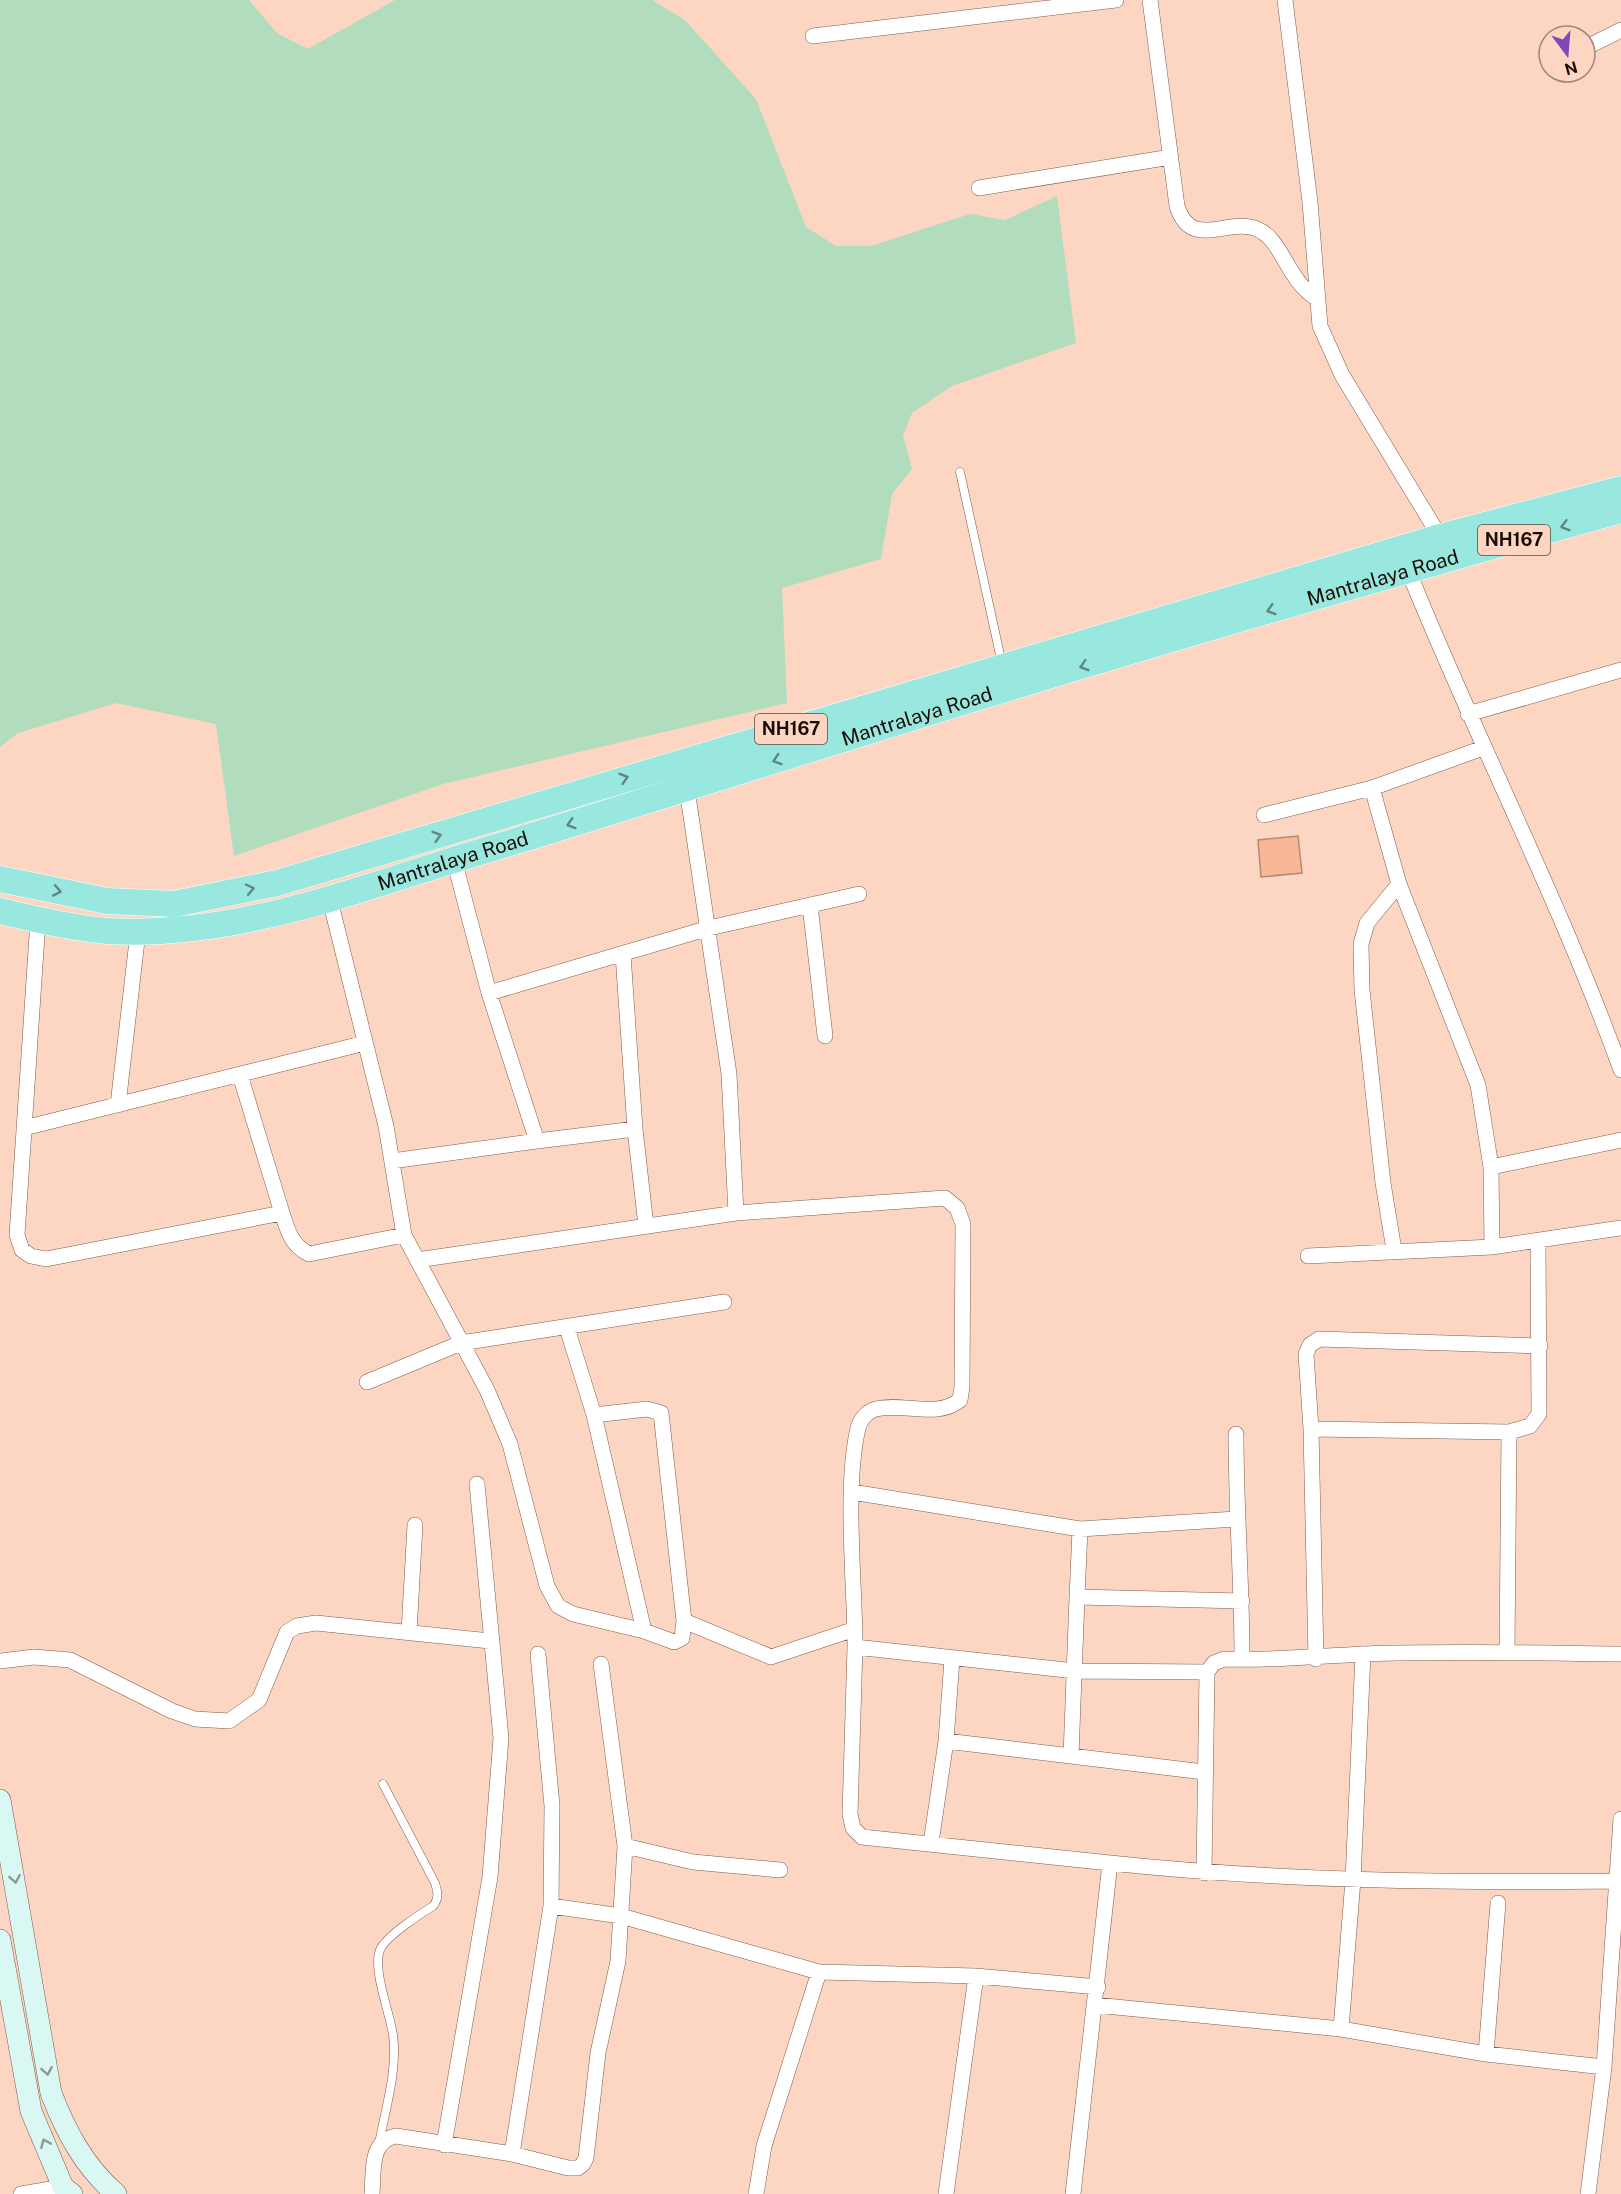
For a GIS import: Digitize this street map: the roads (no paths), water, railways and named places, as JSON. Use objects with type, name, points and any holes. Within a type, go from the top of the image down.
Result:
[{"type":"highway","name":"NH167","points":[[0,879],[107,901],[174,904],[210,898],[355,861],[543,802],[1002,666],[1404,560],[1440,537],[1621,489]]},
{"type":"highway","name":"Mantralaya Road","points":[[0,911],[38,920],[103,930],[138,932],[210,926],[330,900],[687,789],[1404,560],[1621,510]]},
{"type":"main road","points":[[0,1800],[51,2093],[67,2135],[98,2178],[116,2194]]},
{"type":"main road","points":[[0,1940],[31,2111],[68,2190]]},
{"type":"street","points":[[813,36],[1116,0]]},
{"type":"street","points":[[1150,0],[1182,221],[1190,228],[1201,230],[1252,227],[1263,232],[1272,240],[1294,279],[1316,298]]},
{"type":"street","points":[[1285,0],[1310,202],[1320,326],[1329,351],[1440,537]]},
{"type":"street","points":[[1597,42],[1621,30]]},
{"type":"street","points":[[980,188],[1171,157]]},
{"type":"street","points":[[1404,560],[1468,714],[1539,868],[1621,1070]]},
{"type":"street","points":[[1468,714],[1621,670]]},
{"type":"street","points":[[1264,816],[1372,788],[1483,748]]},
{"type":"street","points":[[1372,788],[1398,884],[1478,1085],[1491,1167],[1492,1247]]},
{"type":"street","points":[[687,789],[729,1074],[735,1213]]},
{"type":"street","points":[[454,860],[489,993],[537,1141]]},
{"type":"street","points":[[1394,1250],[1383,1183],[1363,1001],[1361,944],[1367,923],[1398,884]]},
{"type":"street","points":[[489,993],[709,928],[859,894]]},
{"type":"street","points":[[330,900],[386,1126],[404,1235],[487,1390],[510,1444],[547,1586],[558,1606],[573,1614],[644,1631],[674,1642],[682,1638],[684,1621],[660,1413],[647,1409],[594,1414]]},
{"type":"street","points":[[810,905],[825,1036]]},
{"type":"street","points":[[38,920],[17,1235],[22,1250],[31,1256],[45,1258],[282,1213]]},
{"type":"street","points":[[118,1105],[138,932]]},
{"type":"street","points":[[623,954],[635,1130],[646,1226]]},
{"type":"street","points":[[24,1128],[365,1043]]},
{"type":"street","points":[[240,1074],[288,1234],[297,1248],[309,1254],[404,1235]]},
{"type":"street","points":[[392,1161],[635,1130]]},
{"type":"street","points":[[1491,1167],[1621,1140]]},
{"type":"street","points":[[417,1260],[735,1213],[945,1198],[957,1208],[963,1224],[963,1387],[960,1400],[950,1408],[876,1409],[865,1416],[859,1427],[852,1492],[855,1647],[850,1814],[853,1828],[862,1837],[1204,1873],[1353,1880],[1616,1881]]},
{"type":"street","points":[[1308,1256],[1492,1247],[1621,1228]]},
{"type":"street","points":[[1311,1429],[1509,1432],[1530,1426],[1539,1414],[1538,1242]]},
{"type":"street","points":[[367,1382],[461,1343],[724,1302]]},
{"type":"street","points":[[567,1328],[594,1414],[644,1631]]},
{"type":"street","points":[[1316,1659],[1311,1429],[1306,1354],[1310,1345],[1319,1340],[1539,1346]]},
{"type":"street","points":[[1507,1652],[1509,1432]]},
{"type":"street","points":[[1236,1434],[1236,1519],[1242,1601],[1242,1659]]},
{"type":"street","points":[[444,2145],[490,1877],[501,1738],[490,1641],[477,1484]]},
{"type":"street","points":[[852,1492],[1080,1529],[1236,1519]]},
{"type":"street","points":[[409,1632],[415,1525]]},
{"type":"street","points":[[1071,1756],[1080,1529]]},
{"type":"street","points":[[1077,1597],[1242,1601]]},
{"type":"street","points":[[684,1621],[771,1657],[855,1629]]},
{"type":"street","points":[[0,1661],[34,1657],[70,1660],[172,1711],[195,1719],[229,1721],[260,1700],[287,1632],[297,1626],[316,1623],[490,1641]]},
{"type":"street","points":[[855,1647],[1075,1671],[1207,1672]]},
{"type":"street","points":[[1204,1873],[1207,1672],[1214,1663],[1224,1659],[1316,1659],[1363,1654],[1507,1652],[1621,1654]]},
{"type":"street","points":[[512,2154],[551,1906],[552,1806],[538,1654]]},
{"type":"street","points":[[1341,2029],[1353,1880],[1363,1654]]},
{"type":"street","points":[[931,1843],[946,1741],[952,1659]]},
{"type":"street","points":[[372,2194],[378,2145],[386,2138],[396,2136],[512,2154],[568,2168],[578,2168],[584,2164],[598,2053],[618,1961],[625,1846],[601,1664]]},
{"type":"street","points":[[946,1741],[1204,1772]]},
{"type":"street","points":[[1588,2194],[1604,2067],[1621,1819]]},
{"type":"street","points":[[625,1846],[693,1862],[780,1870]]},
{"type":"street","points":[[1073,2194],[1098,1987],[1110,1863]]},
{"type":"street","points":[[1486,2054],[1498,1903]]},
{"type":"street","points":[[551,1906],[621,1916],[819,1972],[976,1976],[1098,1987]]},
{"type":"street","points":[[756,2194],[764,2146],[819,1972]]},
{"type":"street","points":[[946,2194],[976,1976]]},
{"type":"street","points":[[1095,2005],[1341,2029],[1486,2054],[1604,2067]]},
{"type":"street","points":[[21,2194],[68,2190]]},
{"type":"lane","points":[[960,472],[1002,666]]},
{"type":"lane","points":[[378,2145],[393,2060],[394,2038],[378,1967],[379,1952],[384,1943],[433,1906],[438,1893],[435,1883],[383,1784]]}]
